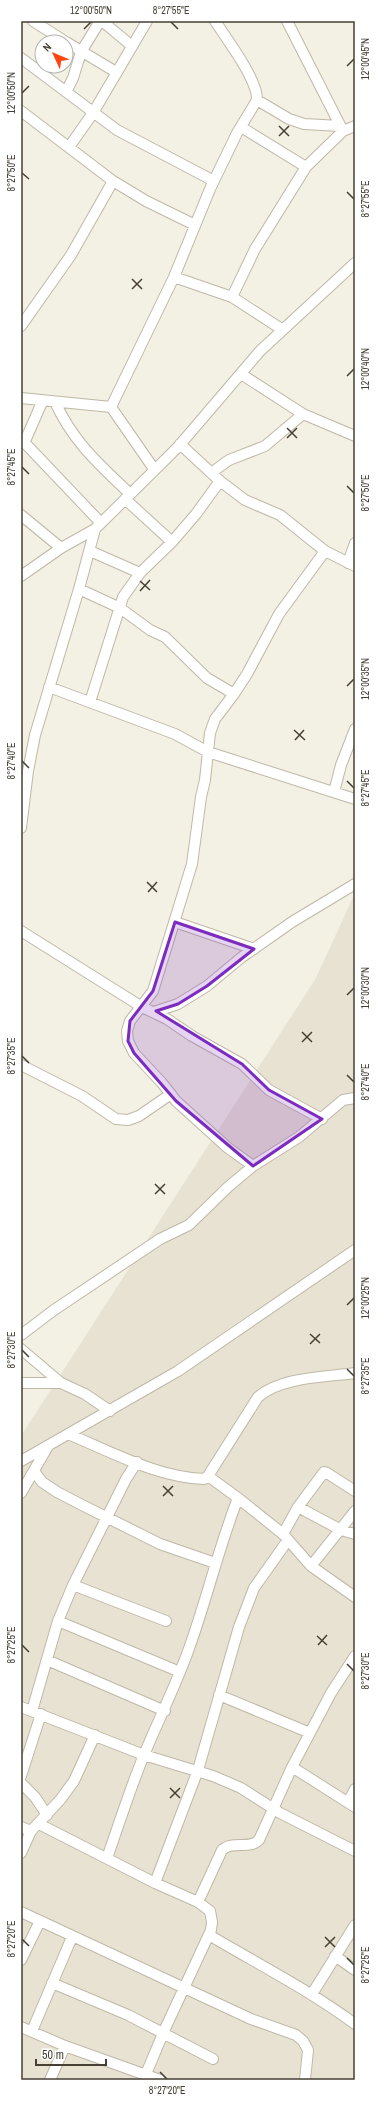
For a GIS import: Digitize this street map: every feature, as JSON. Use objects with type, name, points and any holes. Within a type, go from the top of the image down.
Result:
[{"type":"street","points":[[33,21],[53,34]]},
{"type":"street","points":[[66,92],[73,78],[81,52],[101,21],[132,46]]},
{"type":"street","points":[[69,147],[93,113],[147,21]]},
{"type":"street","points":[[111,407],[174,277],[214,181],[256,100],[253,86],[242,63],[215,21]]},
{"type":"street","points":[[287,21],[342,128]]},
{"type":"street","points":[[74,47],[116,72]]},
{"type":"street","points":[[21,58],[117,130],[214,181]]},
{"type":"street","points":[[256,100],[289,119],[304,124],[342,128],[355,126]]},
{"type":"street","points":[[84,106],[85,123]]},
{"type":"street","points":[[21,111],[113,181],[146,201],[195,225]]},
{"type":"street","points":[[241,127],[306,167]]},
{"type":"street","points":[[232,297],[255,249],[306,167],[342,128]]},
{"type":"street","points":[[21,326],[71,254],[113,181]]},
{"type":"street","points":[[21,576],[60,548],[98,526],[180,444],[242,374],[260,351],[355,263]]},
{"type":"street","points":[[174,277],[232,297],[283,330]]},
{"type":"street","points":[[242,374],[303,414],[355,436]]},
{"type":"street","points":[[21,398],[111,407]]},
{"type":"street","points":[[43,400],[23,440],[98,526]]},
{"type":"street","points":[[55,402],[65,424],[84,449],[172,542]]},
{"type":"street","points":[[111,407],[154,469]]},
{"type":"street","points":[[211,473],[229,460],[265,446],[303,414]]},
{"type":"street","points":[[180,444],[220,481],[245,500],[280,515],[325,551],[352,565],[355,543]]},
{"type":"street","points":[[90,702],[123,597],[140,573],[172,542],[196,514],[220,481]]},
{"type":"street","points":[[21,515],[60,548]]},
{"type":"street","points":[[21,828],[28,770],[35,735],[98,526]]},
{"type":"street","points":[[90,551],[140,573]]},
{"type":"street","points":[[253,1166],[228,1148],[171,1094],[134,1053],[128,1041],[127,1032],[130,1021],[152,991],[175,922],[192,864],[201,797],[205,780],[210,733],[215,719],[234,694],[279,614],[325,551]]},
{"type":"street","points":[[79,589],[120,608],[150,630],[165,637],[207,678],[234,694]]},
{"type":"street","points":[[49,687],[175,734],[208,752],[355,799]]},
{"type":"street","points":[[334,792],[354,733]]},
{"type":"street","points":[[154,1012],[178,1004],[207,986],[254,949],[292,922],[355,884]]},
{"type":"street","points":[[175,922],[254,949]]},
{"type":"street","points":[[21,931],[142,1006],[242,1064],[269,1090],[322,1118]]},
{"type":"street","points":[[21,1065],[82,1096],[116,1119],[128,1120],[140,1116],[171,1094]]},
{"type":"street","points":[[21,1335],[54,1310],[160,1239],[189,1225],[228,1187],[253,1166],[300,1137],[343,1100],[355,1098]]},
{"type":"street","points":[[21,1461],[178,1371],[355,1250]]},
{"type":"street","points":[[22,1352],[61,1383],[85,1394],[110,1411]]},
{"type":"street","points":[[68,1434],[174,1476],[204,1480],[258,1397],[265,1390],[278,1384],[355,1373]]},
{"type":"street","points":[[21,1383],[61,1383]]},
{"type":"street","points":[[21,1493],[49,1445]]},
{"type":"street","points":[[21,1776],[47,1660],[58,1621],[73,1585],[106,1517],[137,1462]]},
{"type":"street","points":[[34,1471],[42,1482],[57,1492],[106,1517],[160,1544],[215,1563]]},
{"type":"street","points":[[155,1883],[198,1770],[239,1628],[254,1588],[285,1537],[298,1507],[324,1472],[327,1472],[355,1491]]},
{"type":"street","points":[[208,1476],[238,1498],[285,1537],[311,1566],[355,1596]]},
{"type":"street","points":[[107,1858],[144,1755],[165,1711],[180,1672],[206,1597],[215,1563],[238,1498]]},
{"type":"street","points":[[298,1507],[341,1530],[355,1534]]},
{"type":"street","points":[[311,1566],[355,1511]]},
{"type":"street","points":[[73,1585],[166,1621]]},
{"type":"street","points":[[58,1621],[180,1672]]},
{"type":"street","points":[[198,1902],[222,1850],[230,1845],[255,1844],[259,1840],[292,1767],[310,1732],[338,1680],[355,1656]]},
{"type":"street","points":[[47,1660],[165,1711]]},
{"type":"street","points":[[219,1695],[310,1732]]},
{"type":"street","points":[[21,1707],[144,1755],[198,1770],[241,1788],[274,1809],[355,1851]]},
{"type":"street","points":[[21,1854],[26,1829],[39,1824],[74,1781],[96,1735]]},
{"type":"street","points":[[292,1767],[352,1804],[355,1789]]},
{"type":"street","points":[[21,1783],[47,1814]]},
{"type":"street","points":[[39,1824],[155,1883],[206,1906],[212,1916],[209,1935],[162,2034],[146,2074]]},
{"type":"street","points":[[21,1912],[251,2019],[296,2035],[303,2041],[308,2050],[305,2080]]},
{"type":"street","points":[[21,1960],[40,1921]]},
{"type":"street","points":[[312,1994],[355,1925]]},
{"type":"street","points":[[209,1935],[312,1994],[355,2024]]},
{"type":"street","points":[[32,2031],[72,1937]]},
{"type":"street","points":[[335,1956],[355,1970]]},
{"type":"street","points":[[52,1984],[111,2007],[213,2059]]},
{"type":"street","points":[[21,2027],[65,2046],[160,2080]]},
{"type":"street","points":[[50,2080],[65,2046]]},
{"type":"highlighted area","points":[[175,922],[254,949],[207,986],[178,1004],[156,1011],[242,1064],[269,1090],[322,1119],[253,1166],[176,1101],[134,1053],[128,1041],[130,1021],[153,991]]},
{"type":"shaded area","points":[[355,893],[355,2080],[21,2080],[21,1436],[316,978]]}]
